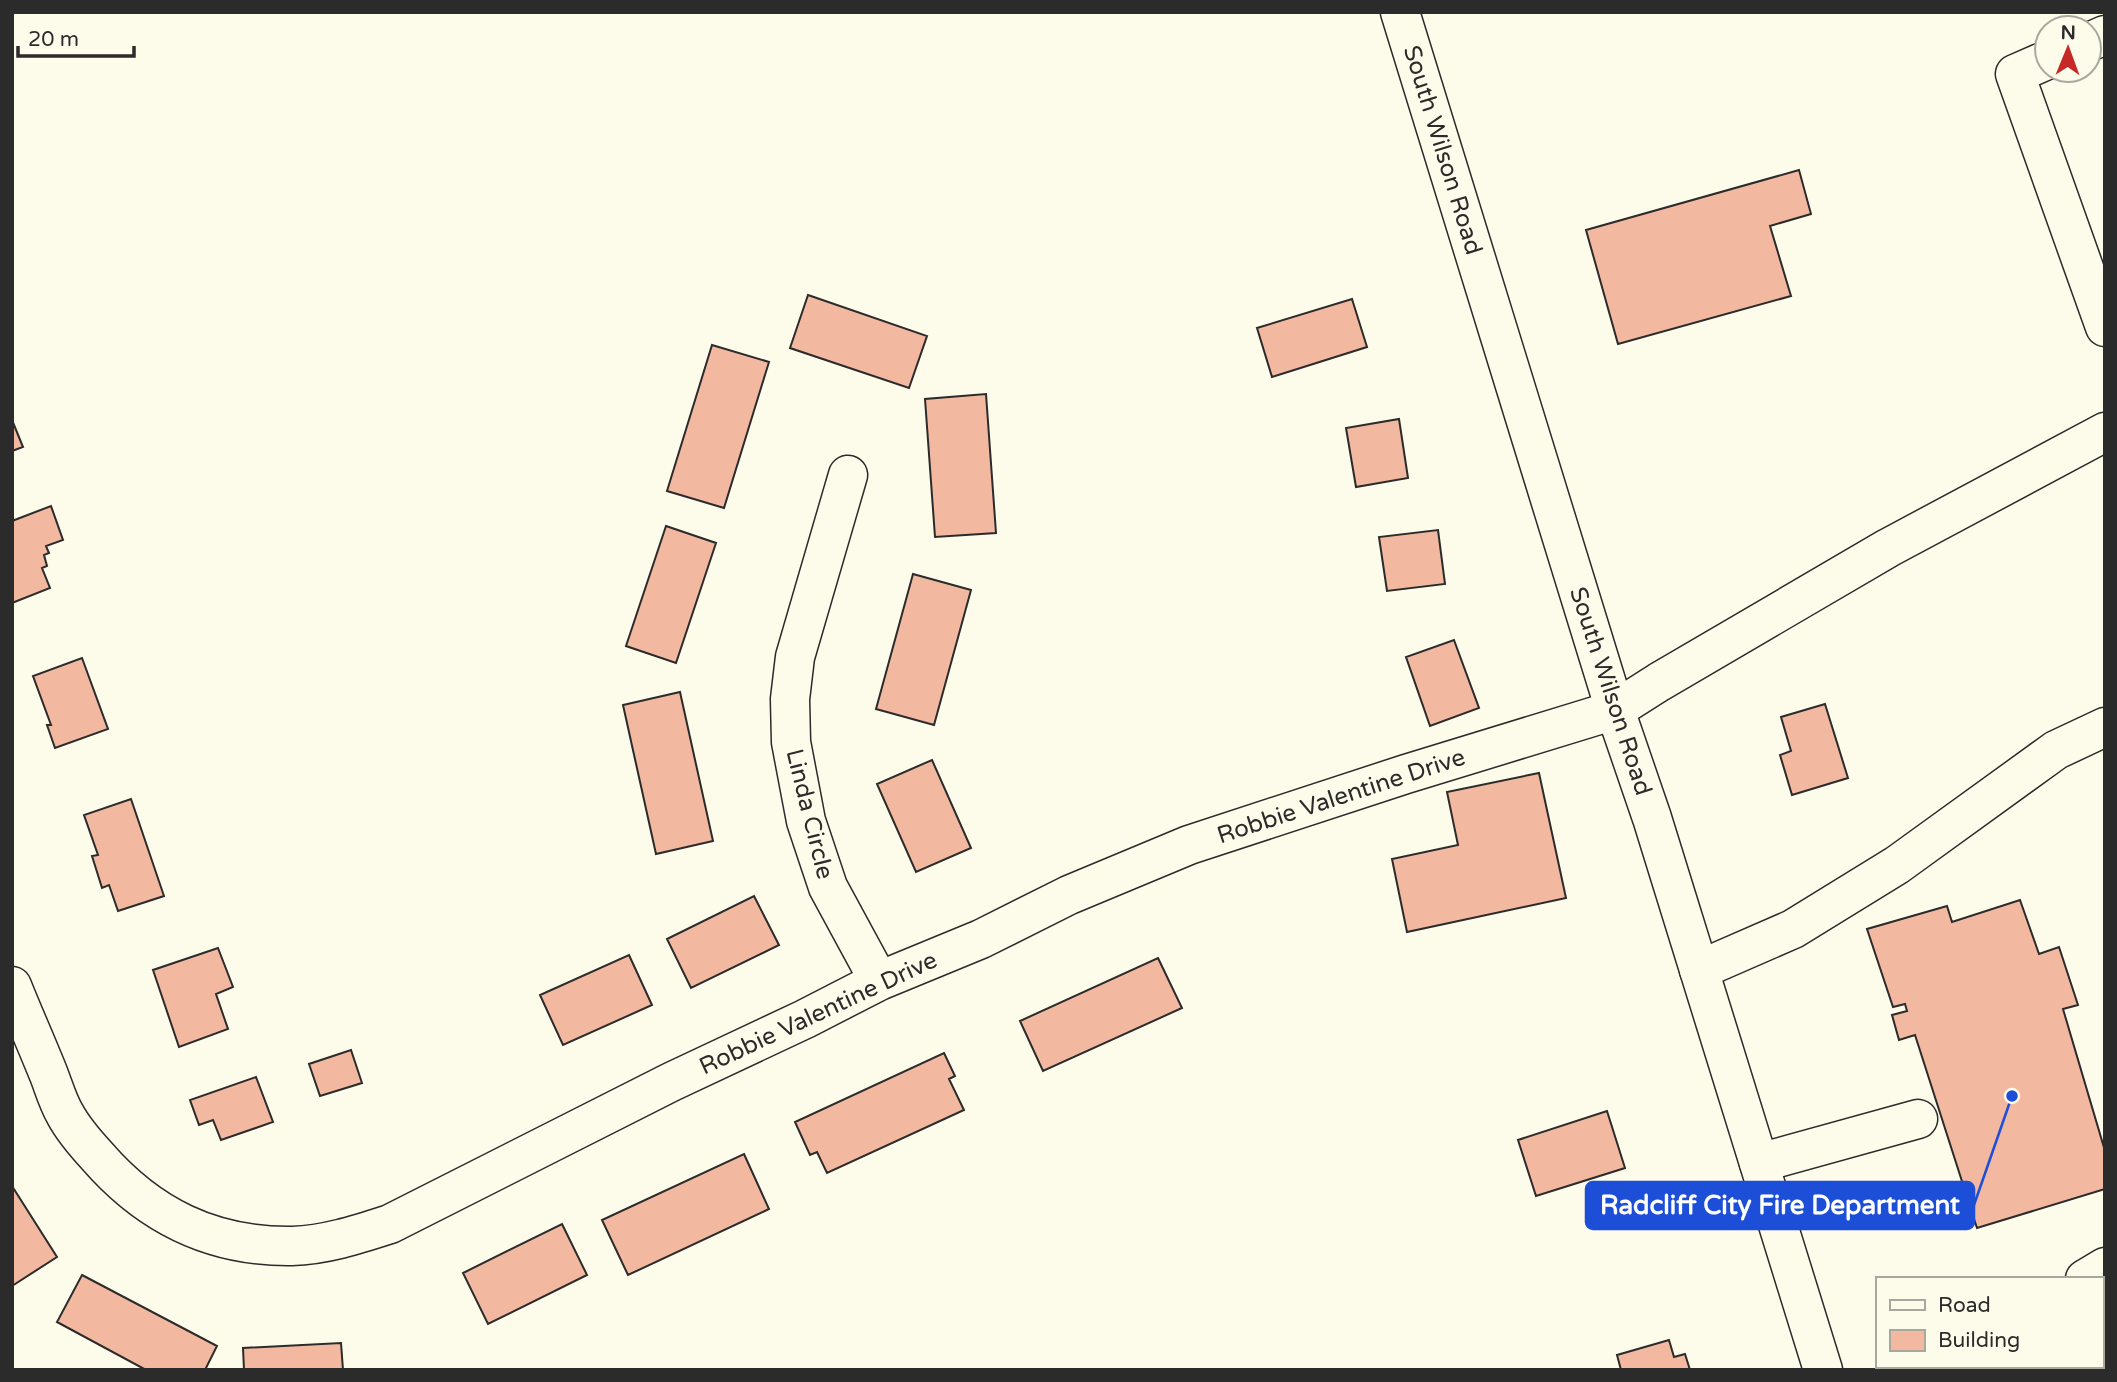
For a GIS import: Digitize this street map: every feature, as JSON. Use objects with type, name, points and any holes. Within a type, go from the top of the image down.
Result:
[{"type":"street","name":"South Wilson Road","points":[[1400,12],[1615,710],[1652,818],[1823,1370]]},
{"type":"street","points":[[2033,66],[2015,74],[2105,327]]},
{"type":"street","name":"Robbie Valentine Drive","points":[[12,986],[65,1114],[109,1170],[136,1196],[168,1217],[206,1234],[249,1245],[295,1246],[343,1238],[390,1224],[671,1082],[879,981],[981,939],[1069,895],[1189,845],[1406,774],[1615,710],[1888,548],[2105,432]]},
{"type":"street","name":"Linda Circle","points":[[848,475],[795,657],[790,699],[791,741],[806,821],[828,887],[879,981]]},
{"type":"street","points":[[1699,970],[1793,929],[1897,865],[2056,750],[2105,727]]},
{"type":"street","points":[[1759,1163],[1918,1119]]},
{"type":"street","points":[[2088,1277],[2105,1267]]},
{"type":"building","points":[[1799,170],[1811,214],[1770,226],[1791,296],[1618,344],[1586,230]]},
{"type":"building","points":[[808,295],[927,336],[909,388],[790,348]]},
{"type":"building","points":[[1352,299],[1367,347],[1272,377],[1257,328]]},
{"type":"building","points":[[712,345],[769,362],[724,508],[667,491]]},
{"type":"building","points":[[986,394],[996,533],[935,537],[925,399]]},
{"type":"building","points":[[1399,419],[1408,478],[1356,487],[1346,428]]},
{"type":"building","points":[[12,420],[23,447],[12,451]]},
{"type":"building","points":[[51,506],[63,540],[46,546],[49,553],[44,555],[47,566],[42,568],[50,588],[12,603],[12,521]]},
{"type":"building","points":[[666,526],[716,543],[676,663],[626,646]]},
{"type":"building","points":[[1438,530],[1445,584],[1387,591],[1379,537]]},
{"type":"building","points":[[913,574],[971,590],[934,725],[876,709]]},
{"type":"building","points":[[1454,640],[1479,708],[1430,726],[1406,657]]},
{"type":"building","points":[[82,658],[108,729],[55,748],[47,725],[51,725],[33,676]]},
{"type":"building","points":[[680,692],[713,841],[656,854],[623,705]]},
{"type":"building","points":[[1825,704],[1848,778],[1792,795],[1780,755],[1791,751],[1781,717]]},
{"type":"building","points":[[932,760],[971,848],[916,872],[877,784]]},
{"type":"building","points":[[1539,773],[1566,898],[1407,932],[1392,859],[1458,845],[1447,792]]},
{"type":"building","points":[[131,799],[164,896],[118,911],[109,885],[102,888],[92,856],[98,855],[84,815]]},
{"type":"building","points":[[754,896],[779,945],[691,988],[667,939]]},
{"type":"building","points":[[2020,900],[2039,954],[2059,947],[2078,1005],[2063,1009],[2105,1151],[2105,1189],[1977,1228],[1915,1035],[1899,1040],[1892,1015],[1907,1011],[1905,1004],[1893,1007],[1867,929],[1947,906],[1952,922]]},
{"type":"building","points":[[218,948],[233,987],[216,994],[228,1029],[179,1047],[153,970]]},
{"type":"building","points":[[629,955],[652,1005],[563,1045],[540,995]]},
{"type":"building","points":[[1158,958],[1182,1008],[1043,1071],[1020,1021]]},
{"type":"building","points":[[351,1050],[362,1083],[320,1096],[309,1064]]},
{"type":"building","points":[[944,1053],[955,1076],[949,1079],[964,1110],[827,1173],[817,1152],[810,1155],[795,1122]]},
{"type":"building","points":[[256,1077],[273,1122],[221,1140],[213,1120],[199,1125],[190,1100]]},
{"type":"building","points":[[1607,1111],[1625,1168],[1536,1196],[1518,1140]]},
{"type":"building","points":[[744,1154],[769,1209],[628,1275],[602,1220]]},
{"type":"building","points":[[12,1186],[57,1257],[12,1286]]},
{"type":"building","points":[[562,1224],[587,1275],[488,1324],[463,1273]]},
{"type":"building","points":[[82,1275],[217,1346],[205,1370],[146,1370],[57,1322]]},
{"type":"building","points":[[1669,1340],[1674,1357],[1685,1354],[1690,1370],[1621,1370],[1617,1355]]},
{"type":"building","points":[[341,1343],[343,1370],[244,1370],[243,1348]]},
{"type":"place","name":"Radcliff City Fire Department","points":[[2012,1096]]}]
